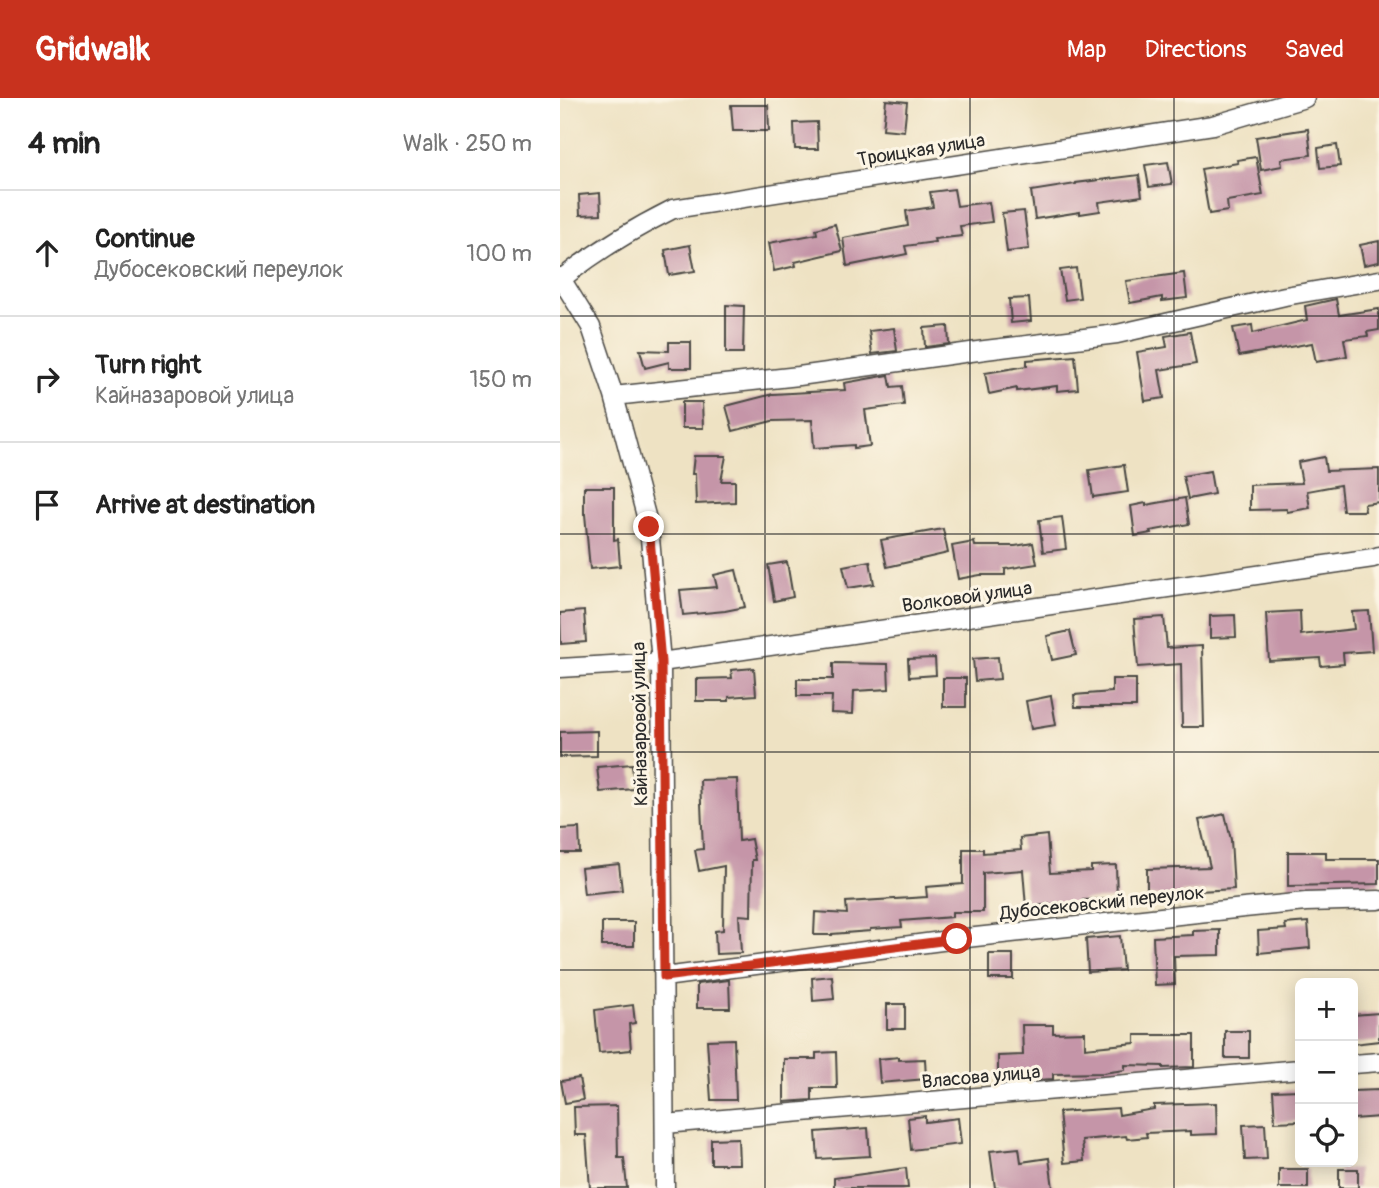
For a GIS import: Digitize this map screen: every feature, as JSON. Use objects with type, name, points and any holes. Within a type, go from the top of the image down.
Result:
[{"type":"street","name":"Троицкая улица","points":[[560,278],[637,226],[673,209],[1213,125],[1305,98]]},
{"type":"street","name":"Кайназаровой улица","points":[[560,278],[591,327],[614,396],[649,527],[661,662],[665,1188]]},
{"type":"street","points":[[614,396],[799,376],[1117,334],[1284,296],[1379,280]]},
{"type":"street","name":"Волковой улица","points":[[560,668],[661,662],[1379,556]]},
{"type":"street","name":"Дубосековский переулок","points":[[664,977],[944,941],[1230,909],[1306,902],[1379,900]]},
{"type":"street","points":[[1358,1064],[1379,1062]]},
{"type":"street","name":"Власова улица","points":[[665,1124],[1295,1069]]},
{"type":"building","points":[[886,100],[907,102],[904,131],[883,129]]},
{"type":"building","points":[[731,105],[768,105],[769,131],[733,131]]},
{"type":"building","points":[[817,122],[818,149],[795,149],[794,123]]},
{"type":"building","points":[[1308,129],[1311,155],[1281,159],[1282,166],[1261,170],[1256,137]]},
{"type":"building","points":[[1337,145],[1340,166],[1320,168],[1318,148]]},
{"type":"building","points":[[1256,157],[1263,195],[1227,201],[1228,211],[1209,214],[1201,169]]},
{"type":"building","points":[[1168,162],[1172,184],[1149,187],[1145,165]]},
{"type":"building","points":[[1139,175],[1142,196],[1099,202],[1100,211],[1035,219],[1031,191]]},
{"type":"building","points":[[954,189],[957,206],[989,202],[992,222],[960,226],[962,236],[905,246],[907,254],[847,266],[843,238],[908,226],[906,211],[933,207],[930,192]]},
{"type":"building","points":[[600,193],[601,214],[580,215],[579,195]]},
{"type":"building","points":[[1024,211],[1029,249],[1007,252],[1002,213]]},
{"type":"building","points":[[835,224],[842,251],[795,262],[796,266],[774,271],[769,243],[817,234],[816,229]]},
{"type":"building","points":[[1379,241],[1379,262],[1364,265],[1360,245]]},
{"type":"building","points":[[690,245],[695,271],[669,275],[665,250]]},
{"type":"building","points":[[1076,268],[1080,298],[1065,300],[1060,270]]},
{"type":"building","points":[[1184,273],[1187,298],[1162,301],[1162,297],[1130,303],[1126,281]]},
{"type":"building","points":[[1029,298],[1031,321],[1011,323],[1009,299]]},
{"type":"building","points":[[1336,299],[1339,315],[1379,309],[1379,330],[1367,332],[1368,336],[1344,339],[1347,356],[1316,362],[1312,343],[1239,356],[1233,328],[1252,325],[1253,333],[1307,320],[1305,306]]},
{"type":"building","points":[[726,305],[744,306],[743,353],[726,353]]},
{"type":"building","points":[[948,326],[949,344],[925,347],[924,328]]},
{"type":"building","points":[[894,328],[897,351],[872,354],[869,331]]},
{"type":"building","points":[[1190,332],[1196,364],[1159,370],[1164,398],[1145,401],[1137,352],[1167,347],[1165,336]]},
{"type":"building","points":[[669,342],[691,342],[691,368],[669,368],[669,362],[645,368],[640,350],[669,351]]},
{"type":"building","points":[[1075,356],[1078,389],[1057,391],[1057,386],[1017,391],[1017,388],[989,394],[985,373],[1027,366],[1027,360]]},
{"type":"building","points":[[889,375],[891,387],[902,386],[904,405],[865,410],[870,446],[814,448],[812,420],[772,421],[733,431],[726,406],[773,394],[845,390],[844,383]]},
{"type":"building","points":[[682,402],[702,402],[703,428],[682,428]]},
{"type":"building","points":[[694,456],[726,456],[721,481],[735,481],[735,502],[696,504],[695,474],[692,474]]},
{"type":"building","points":[[1324,457],[1326,471],[1379,469],[1379,502],[1364,504],[1365,511],[1343,511],[1340,485],[1307,491],[1310,508],[1287,512],[1287,509],[1250,510],[1250,485],[1302,483],[1298,462]]},
{"type":"building","points":[[1124,465],[1128,492],[1093,497],[1089,470]]},
{"type":"building","points":[[1210,471],[1214,494],[1188,499],[1183,476]]},
{"type":"building","points":[[584,487],[614,487],[614,540],[618,539],[620,566],[590,569]]},
{"type":"building","points":[[1185,498],[1189,524],[1135,536],[1131,506]]},
{"type":"building","points":[[1062,517],[1066,549],[1043,552],[1039,520]]},
{"type":"building","points":[[943,529],[948,553],[887,567],[881,540]]},
{"type":"building","points":[[974,542],[975,546],[1033,543],[1037,564],[1005,569],[1005,575],[980,575],[958,579],[952,546]]},
{"type":"building","points":[[870,561],[874,584],[848,588],[843,566]]},
{"type":"building","points":[[787,562],[793,597],[774,601],[768,565]]},
{"type":"building","points":[[736,570],[745,607],[683,615],[680,590],[717,587],[714,575]]},
{"type":"building","points":[[584,611],[586,642],[561,644],[560,613]]},
{"type":"building","points":[[1300,611],[1301,635],[1354,629],[1352,612],[1369,611],[1372,651],[1343,653],[1344,664],[1321,666],[1320,658],[1269,661],[1266,613]]},
{"type":"building","points":[[1235,615],[1236,637],[1210,638],[1210,616]]},
{"type":"building","points":[[1164,617],[1167,648],[1202,646],[1204,727],[1182,727],[1181,664],[1138,667],[1134,619]]},
{"type":"building","points":[[1070,631],[1076,655],[1052,660],[1047,636]]},
{"type":"building","points":[[998,657],[1000,679],[975,681],[973,659]]},
{"type":"building","points":[[935,658],[936,675],[909,677],[908,659]]},
{"type":"building","points":[[833,663],[888,664],[889,689],[854,691],[853,714],[831,713],[832,696],[797,696],[797,679],[833,679]]},
{"type":"building","points":[[754,668],[756,695],[729,697],[729,701],[696,701],[696,679],[732,678],[731,670]]},
{"type":"building","points":[[943,678],[966,678],[966,707],[943,707]]},
{"type":"building","points":[[1112,679],[1136,679],[1136,707],[1075,707],[1074,695],[1112,692]]},
{"type":"building","points":[[1051,696],[1056,725],[1031,729],[1026,701]]},
{"type":"building","points":[[597,731],[597,756],[560,757],[560,732]]},
{"type":"building","points":[[632,764],[634,789],[600,792],[597,767]]},
{"type":"building","points":[[737,779],[739,841],[751,839],[755,860],[752,860],[751,916],[739,915],[741,953],[716,954],[715,931],[723,930],[724,866],[699,871],[695,850],[703,849],[700,780]]},
{"type":"building","points":[[1225,814],[1231,840],[1234,889],[1181,892],[1181,896],[1147,896],[1147,869],[1210,867],[1199,820]]},
{"type":"building","points":[[579,828],[580,853],[560,853],[560,829]]},
{"type":"building","points":[[1047,835],[1050,873],[1091,871],[1091,866],[1116,865],[1117,899],[1026,907],[1023,870],[983,873],[983,912],[952,912],[952,917],[901,921],[902,927],[814,935],[815,912],[847,914],[846,902],[927,897],[926,887],[963,884],[963,849],[983,849],[983,853],[1021,850],[1020,838]]},
{"type":"building","points":[[1288,852],[1326,852],[1326,859],[1379,859],[1379,884],[1288,886]]},
{"type":"building","points":[[619,864],[622,890],[584,894],[581,868]]},
{"type":"building","points":[[602,922],[634,922],[634,946],[602,946]]},
{"type":"building","points":[[1308,922],[1310,948],[1259,953],[1258,931],[1286,929],[1285,924]]},
{"type":"building","points":[[1220,930],[1220,955],[1174,956],[1175,984],[1155,985],[1153,937],[1193,935],[1193,931]]},
{"type":"building","points":[[1120,936],[1123,970],[1088,972],[1086,939]]},
{"type":"building","points":[[989,954],[1013,954],[1013,979],[989,979]]},
{"type":"building","points":[[832,976],[834,999],[813,1001],[812,978]]},
{"type":"building","points":[[729,980],[730,1008],[697,1008],[697,984]]},
{"type":"building","points":[[887,1004],[905,1004],[905,1029],[887,1029]]},
{"type":"building","points":[[633,1005],[635,1023],[629,1024],[631,1050],[599,1053],[595,1010]]},
{"type":"building","points":[[1379,1013],[1379,1041],[1358,1043],[1358,1015]]},
{"type":"building","points":[[1022,1025],[1053,1025],[1053,1033],[1085,1032],[1085,1048],[1135,1043],[1135,1035],[1194,1035],[1194,1067],[1125,1065],[1125,1070],[1053,1074],[1053,1079],[1037,1080],[1021,1080],[1021,1075],[998,1075],[998,1056],[1023,1055]]},
{"type":"building","points":[[1225,1031],[1249,1031],[1249,1058],[1225,1058]]},
{"type":"building","points":[[734,1039],[736,1100],[711,1100],[707,1040]]},
{"type":"building","points":[[836,1052],[837,1088],[812,1088],[812,1100],[784,1102],[784,1059],[816,1059],[816,1053]]},
{"type":"building","points":[[899,1057],[899,1060],[925,1059],[926,1079],[880,1083],[878,1059]]},
{"type":"building","points":[[579,1078],[583,1100],[565,1103],[561,1081]]},
{"type":"building","points":[[1295,1090],[1295,1121],[1275,1122],[1273,1091]]},
{"type":"building","points":[[1379,1090],[1379,1117],[1358,1119],[1358,1091]]},
{"type":"building","points":[[1216,1103],[1217,1134],[1191,1135],[1191,1131],[1146,1133],[1147,1137],[1082,1140],[1084,1161],[1064,1163],[1059,1112],[1118,1108],[1119,1115],[1154,1109],[1154,1105]]},
{"type":"building","points":[[617,1106],[618,1158],[624,1158],[627,1188],[590,1188],[586,1135],[575,1135],[574,1107]]},
{"type":"building","points":[[925,1116],[925,1122],[958,1118],[961,1144],[911,1150],[908,1118]]},
{"type":"building","points":[[1265,1124],[1267,1159],[1245,1160],[1243,1125]]},
{"type":"building","points":[[868,1128],[870,1156],[818,1159],[816,1132]]},
{"type":"building","points":[[738,1138],[739,1164],[711,1164],[711,1139]]},
{"type":"building","points":[[1019,1148],[1021,1162],[1049,1158],[1053,1188],[995,1188],[990,1151]]},
{"type":"building","points":[[906,1168],[908,1188],[834,1188],[834,1178]]},
{"type":"building","points":[[1279,1169],[1308,1169],[1308,1188],[1279,1188]]},
{"type":"building","points":[[1339,1169],[1358,1169],[1358,1188],[1339,1188]]},
{"type":"route","points":[[649,527],[661,662],[664,977],[957,939]]}]
